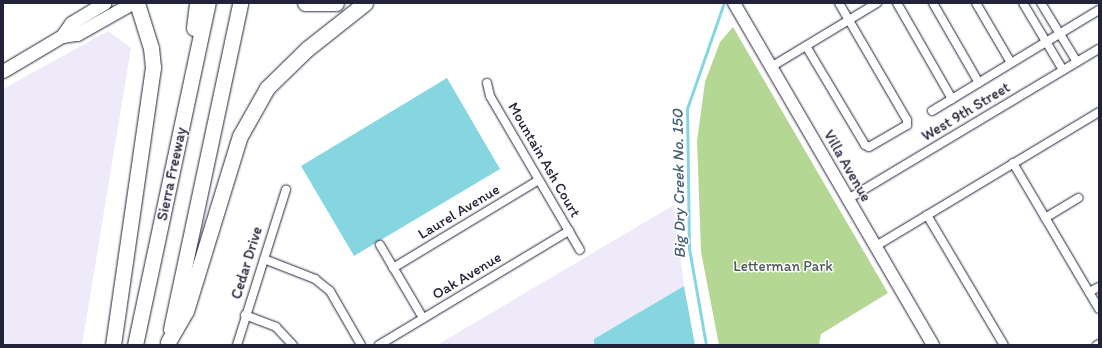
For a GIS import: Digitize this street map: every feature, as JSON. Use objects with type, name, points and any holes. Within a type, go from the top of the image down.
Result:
[{"type":"highway","points":[[113,345],[153,67],[151,48],[137,3]]},
{"type":"highway","points":[[182,128],[197,3]]},
{"type":"highway","name":"Sierra Freeway","points":[[135,345],[208,3]]},
{"type":"highway","name":"Sierra Freeway","points":[[167,343],[240,3]]},
{"type":"highway","points":[[305,3],[336,3]]},
{"type":"highway","points":[[167,343],[186,311],[240,136],[267,88],[307,49],[365,3]]},
{"type":"main road","points":[[62,36],[71,23],[104,3]]},
{"type":"main road","points":[[3,71],[62,36],[77,34],[132,3]]},
{"type":"main road","name":"Villa Avenue","points":[[735,4],[933,345]]},
{"type":"street","points":[[806,46],[865,145],[869,147],[907,125],[907,120],[839,3]]},
{"type":"street","points":[[771,67],[849,20],[868,5],[878,3]]},
{"type":"street","points":[[897,3],[952,99]]},
{"type":"street","points":[[933,3],[979,82]]},
{"type":"street","points":[[976,3],[1011,63]]},
{"type":"street","points":[[1023,3],[1063,70]]},
{"type":"street","points":[[1041,3],[1077,62]]},
{"type":"street","points":[[932,111],[1099,10]]},
{"type":"street","name":"West 9th Street","points":[[848,199],[1099,49]]},
{"type":"street","name":"Mountain Ash Court","points":[[487,83],[490,96],[580,250]]},
{"type":"street","points":[[876,246],[1099,112]]},
{"type":"street","points":[[1013,163],[1099,309]]},
{"type":"street","name":"Laurel Avenue","points":[[394,268],[539,180]]},
{"type":"street","name":"Cedar Drive","points":[[237,345],[286,190]]},
{"type":"street","points":[[1045,218],[1078,198]]},
{"type":"street","points":[[927,214],[1004,345]]},
{"type":"street","name":"Oak Avenue","points":[[379,345],[569,231]]},
{"type":"street","points":[[380,245],[423,318]]},
{"type":"street","points":[[264,259],[315,279],[330,291],[361,345]]},
{"type":"street","points":[[1089,292],[1099,287]]},
{"type":"street","points":[[246,315],[276,327],[293,345]]},
{"type":"shaded area","points":[[108,31],[131,48],[82,345],[3,345],[3,89]]},
{"type":"shaded area","points":[[674,205],[684,286],[594,339],[594,345],[437,345]]},
{"type":"green space","name":"Letterman Park","points":[[733,27],[888,293],[821,334],[819,345],[719,345],[701,252],[697,141],[705,82],[720,42]]},
{"type":"water","points":[[447,78],[500,169],[354,256],[301,166]]},
{"type":"water","points":[[684,286],[695,345],[594,345],[594,339]]},
{"type":"waterway","name":"Big Dry Creek No. 150","points":[[706,345],[689,249],[687,109],[724,3]]}]
